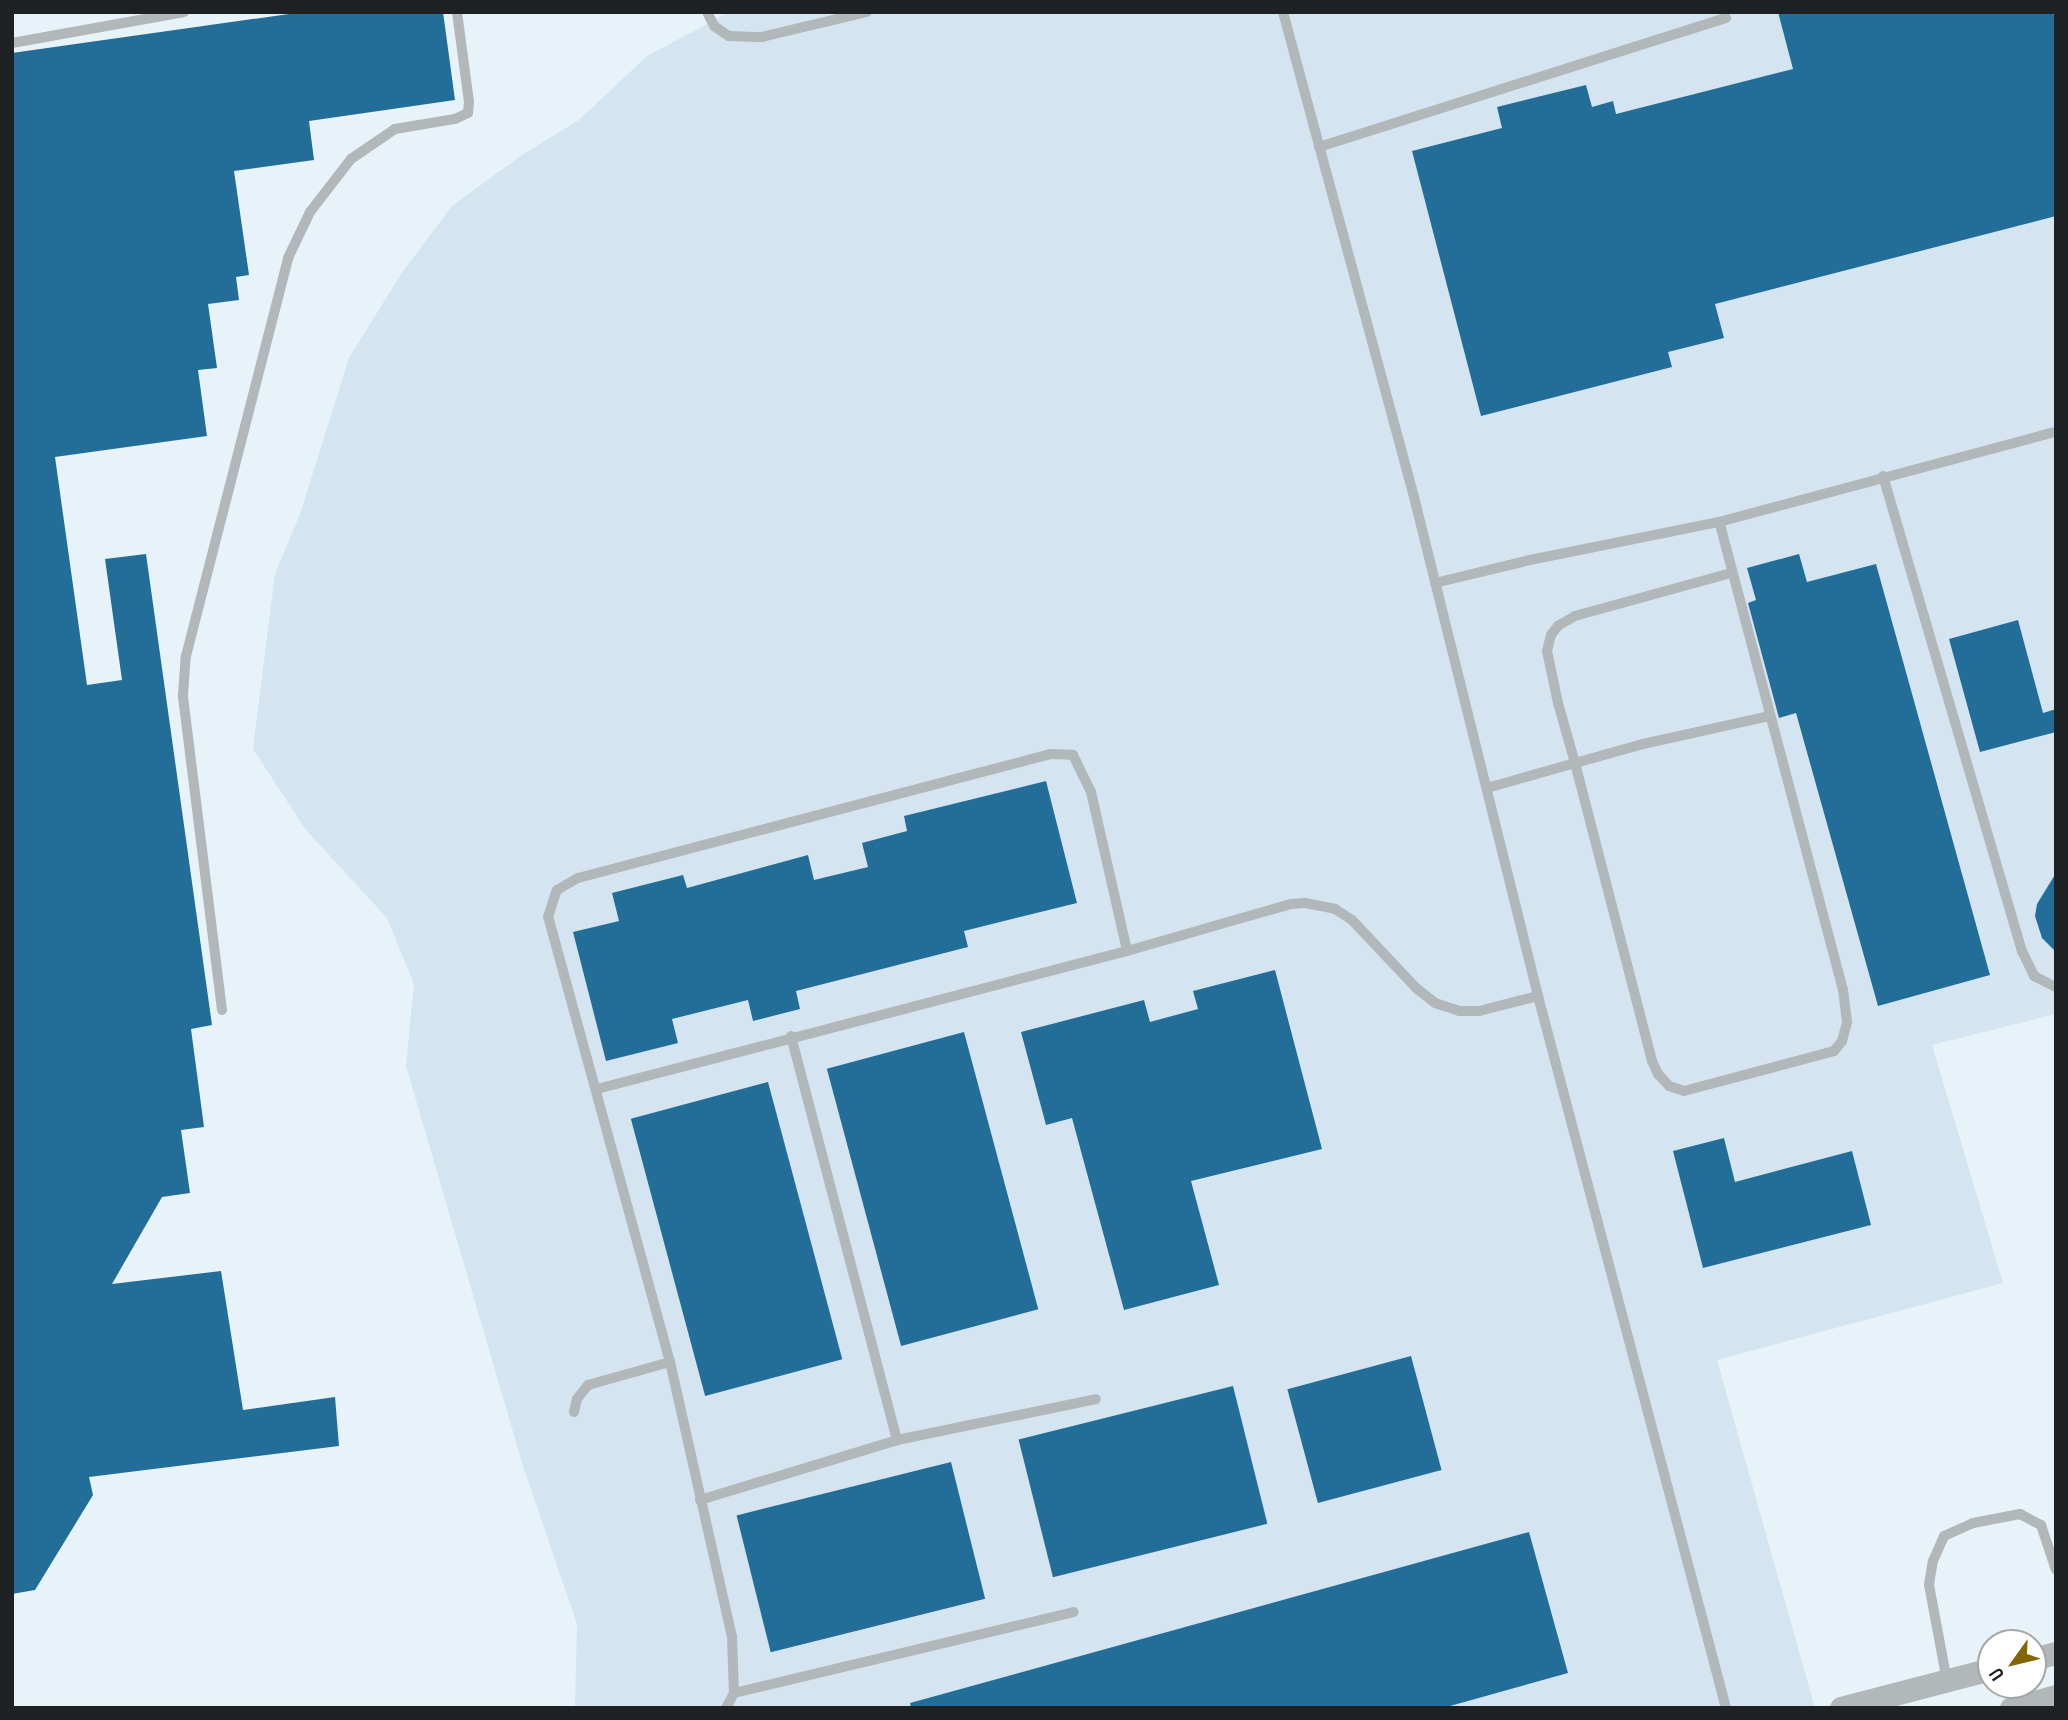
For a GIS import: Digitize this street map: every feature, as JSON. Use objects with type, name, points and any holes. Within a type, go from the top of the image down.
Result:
[{"type":"street","points":[[1841,1708],[1977,1674]]},
{"type":"street","points":[[2011,1708],[2056,1696]]},
{"type":"lane","points":[[12,43],[184,12]]},
{"type":"lane","points":[[222,1010],[183,695],[186,656],[288,258],[310,212],[351,159],[395,129],[455,119],[468,113],[470,102],[457,12]]},
{"type":"lane","points":[[706,12],[714,26],[729,36],[762,37],[867,12]]},
{"type":"lane","points":[[1283,12],[1726,1708]]},
{"type":"lane","points":[[1320,147],[1726,18]]},
{"type":"lane","points":[[1434,583],[1542,557],[1719,522],[1883,476],[2056,432]]},
{"type":"lane","points":[[1883,476],[2022,951],[2034,976],[2056,987]]},
{"type":"lane","points":[[1719,522],[1843,990],[1847,1022],[1842,1041],[1834,1051],[1684,1091],[1669,1086],[1652,1061],[1547,651],[1558,626],[1575,616],[1731,573]]},
{"type":"lane","points":[[1487,788],[1643,744],[1769,716]]},
{"type":"lane","points":[[726,1708],[734,1693],[732,1637],[670,1362],[548,917],[557,890],[578,878],[1024,761],[1051,754],[1073,755],[1091,792],[1127,951]]},
{"type":"lane","points":[[597,1089],[791,1036],[1127,951],[1291,904],[1305,903],[1335,909],[1352,920],[1416,988],[1435,1003],[1458,1012],[1479,1012],[1538,996]]},
{"type":"lane","points":[[791,1036],[897,1440]]},
{"type":"lane","points":[[574,1412],[577,1399],[588,1385],[670,1362]]},
{"type":"lane","points":[[700,1500],[897,1440],[1096,1399]]},
{"type":"lane","points":[[1947,1681],[1930,1585],[1933,1561],[1944,1536],[1973,1523],[2020,1514],[2041,1525],[2056,1570]]},
{"type":"lane","points":[[734,1693],[1073,1612]]},
{"type":"shaded area","points":[[724,12],[2056,12],[2056,1014],[1932,1045],[2003,1283],[1717,1360],[1815,1708],[575,1708],[577,1624],[523,1466],[406,1066],[414,984],[387,918],[306,830],[253,749],[275,574],[300,514],[349,358],[401,274],[452,206],[522,155],[579,120],[647,56],[724,15]]},
{"type":"building","points":[[303,12],[443,12],[455,100],[309,121],[314,160],[234,171],[249,275],[236,277],[239,300],[208,304],[217,368],[198,370],[207,436],[55,457],[87,685],[122,680],[105,559],[146,554],[212,1025],[191,1029],[204,1127],[181,1130],[190,1193],[162,1197],[112,1284],[221,1271],[243,1410],[335,1397],[339,1446],[89,1477],[93,1495],[35,1590],[12,1594],[12,53]]},
{"type":"building","points":[[1778,12],[2053,12],[2056,23],[2056,216],[1715,304],[1724,338],[1668,352],[1672,367],[1481,416],[1412,151],[1502,128],[1497,107],[1586,85],[1592,107],[1613,101],[1616,114],[1793,69]]},
{"type":"building","points":[[1799,554],[1807,582],[1876,564],[1990,975],[1878,1006],[1796,713],[1779,718],[1748,603],[1756,600],[1747,568]]},
{"type":"building","points":[[2018,620],[2043,713],[2056,709],[2056,732],[1980,752],[1949,639]]},
{"type":"building","points":[[1046,781],[1077,903],[964,931],[968,947],[796,991],[800,1009],[753,1021],[748,1000],[672,1019],[678,1043],[606,1061],[573,932],[619,921],[612,893],[683,875],[687,888],[808,855],[814,880],[868,867],[862,843],[907,831],[904,816]]},
{"type":"building","points":[[2056,873],[2056,952],[2042,938],[2035,916],[2037,904]]},
{"type":"building","points":[[1275,970],[1322,1149],[1191,1181],[1219,1285],[1124,1310],[1072,1118],[1046,1125],[1021,1032],[1144,1000],[1150,1022],[1198,1009],[1193,991]]},
{"type":"building","points":[[964,1032],[1038,1309],[901,1346],[827,1069]]},
{"type":"building","points":[[768,1082],[842,1359],[705,1396],[631,1119]]},
{"type":"building","points":[[1724,1138],[1735,1182],[1852,1151],[1871,1225],[1703,1268],[1673,1151]]},
{"type":"building","points":[[1411,1356],[1442,1470],[1318,1503],[1287,1389]]},
{"type":"building","points":[[1233,1386],[1267,1524],[1053,1577],[1019,1439]]},
{"type":"building","points":[[951,1462],[985,1599],[771,1652],[737,1515]]},
{"type":"building","points":[[1529,1532],[1568,1673],[1443,1708],[911,1708],[910,1703]]}]
